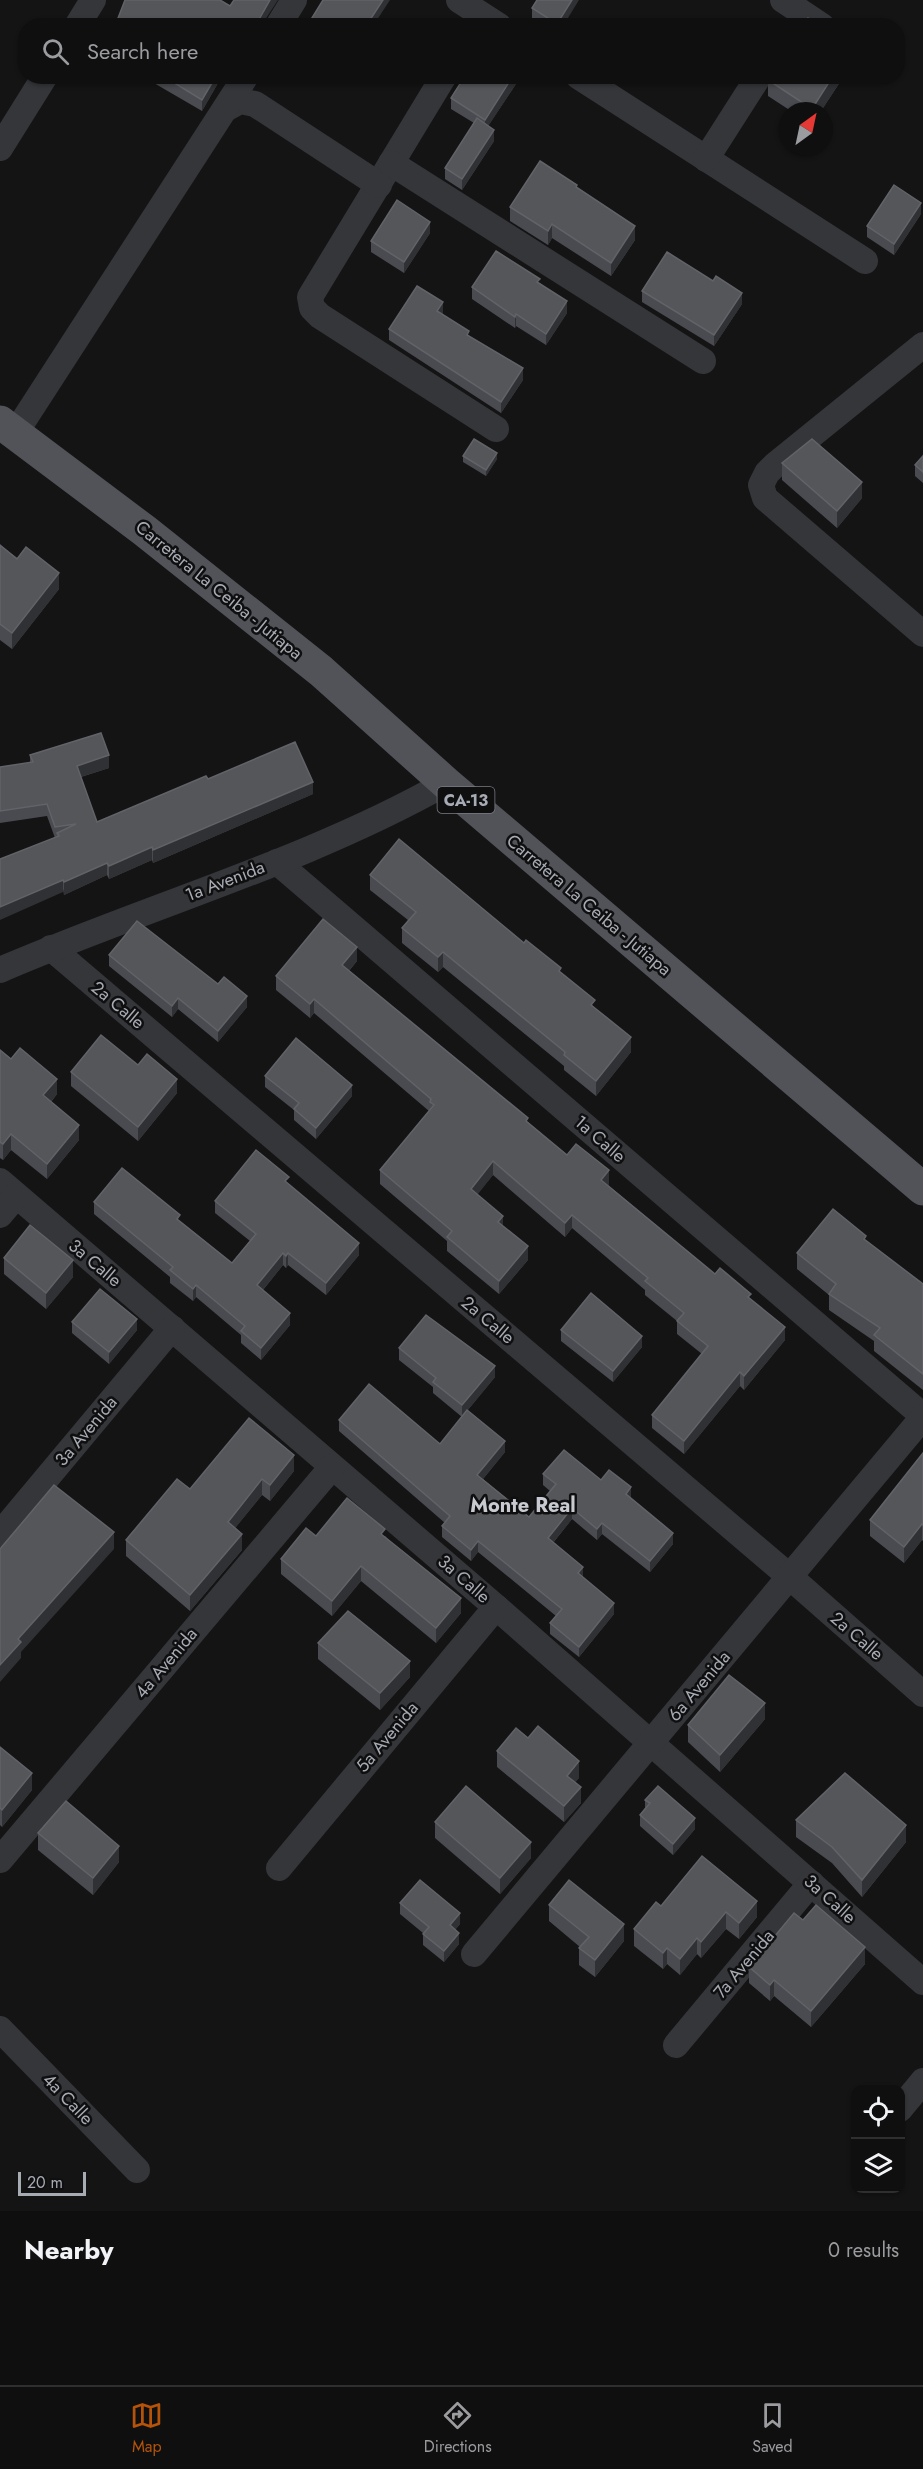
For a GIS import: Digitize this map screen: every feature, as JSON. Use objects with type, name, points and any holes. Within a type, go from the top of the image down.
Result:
[{"type":"main road","name":"Carretera La Ceiba - Jutiapa","points":[[8,427],[146,531],[321,671],[447,783],[923,1189]]},
{"type":"street","points":[[82,18],[93,0]]},
{"type":"street","points":[[283,18],[294,0]]},
{"type":"street","points":[[459,0],[481,18]]},
{"type":"street","points":[[796,9],[810,18]]},
{"type":"street","points":[[0,148],[40,84]]},
{"type":"street","points":[[8,427],[241,84]]},
{"type":"street","points":[[439,84],[310,297],[312,308],[320,316],[496,429]]},
{"type":"street","points":[[590,84],[865,261]]},
{"type":"street","points":[[706,159],[754,84]]},
{"type":"street","points":[[226,108],[240,100],[255,104],[385,174],[703,361]]},
{"type":"street","points":[[919,356],[776,464],[767,472],[761,484],[765,498],[923,634]]},
{"type":"street","name":"1a Avenida","points":[[0,970],[395,812],[447,783]]},
{"type":"street","name":"1a Calle","points":[[277,861],[923,1417]]},
{"type":"street","name":"2a Calle","points":[[51,948],[790,1577],[923,1694]]},
{"type":"street","name":"3a Calle","points":[[6,1197],[172,1328],[496,1607],[923,1982]]},
{"type":"street","name":"3a Avenida","points":[[0,1534],[172,1328]]},
{"type":"street","name":"6a Avenida","points":[[474,1954],[923,1417]]},
{"type":"street","name":"4a Avenida","points":[[0,1860],[332,1467]]},
{"type":"street","name":"5a Avenida","points":[[279,1868],[496,1607]]},
{"type":"street","name":"7a Avenida","points":[[676,2045],[811,1882]]},
{"type":"street","name":"4a Calle","points":[[0,2029],[137,2170]]},
{"type":"street","points":[[905,2103],[923,2081]]},
{"type":"building","points":[[125,0],[220,0],[230,6],[234,0],[270,0],[260,18],[118,18]]},
{"type":"building","points":[[323,0],[383,0],[371,18],[312,18]]},
{"type":"building","points":[[537,0],[572,0],[561,18],[548,18],[532,8]]},
{"type":"building","points":[[176,84],[211,84],[202,100]]},
{"type":"building","points":[[460,84],[508,84],[485,120],[451,98]]},
{"type":"building","points":[[774,84],[828,84],[816,102],[801,102]]},
{"type":"building","points":[[477,118],[494,130],[462,179],[445,168]]},
{"type":"building","points":[[540,161],[635,226],[611,263],[552,224],[548,231],[510,207]]},
{"type":"building","points":[[894,185],[921,203],[894,244],[867,226]]},
{"type":"building","points":[[397,200],[430,222],[404,262],[371,241]]},
{"type":"building","points":[[496,251],[540,279],[537,282],[567,301],[546,334],[516,314],[515,317],[472,287]]},
{"type":"building","points":[[667,252],[713,281],[716,276],[742,293],[714,335],[642,291]]},
{"type":"building","points":[[417,286],[443,302],[437,311],[469,331],[467,335],[523,368],[501,402],[389,329]]},
{"type":"building","points":[[474,439],[497,453],[486,470],[463,456]]},
{"type":"building","points":[[812,439],[862,482],[837,511],[782,463]]},
{"type":"building","points":[[923,456],[923,472],[915,465]]},
{"type":"building","points":[[0,545],[17,559],[26,547],[59,573],[12,633],[0,624]]},
{"type":"building","points":[[101,733],[109,755],[77,766],[97,822],[206,776],[208,779],[295,742],[313,782],[153,850],[152,847],[109,866],[107,863],[0,907],[0,859],[59,836],[57,833],[76,824],[55,827],[47,804],[0,811],[0,767],[33,762],[30,755]]},
{"type":"building","points":[[399,839],[524,943],[526,940],[561,968],[559,971],[595,1000],[591,1005],[631,1037],[596,1081],[564,1055],[565,1052],[443,952],[438,957],[402,928],[416,912],[370,875]]},
{"type":"building","points":[[323,919],[357,947],[342,965],[528,1118],[526,1121],[567,1155],[576,1144],[609,1170],[601,1180],[715,1274],[720,1268],[751,1294],[748,1297],[785,1327],[744,1376],[740,1372],[684,1441],[652,1415],[708,1346],[677,1321],[684,1313],[645,1281],[648,1278],[572,1215],[565,1223],[493,1161],[471,1189],[503,1216],[498,1222],[528,1246],[499,1281],[447,1237],[452,1231],[380,1170],[434,1105],[430,1102],[431,1099],[314,999],[310,1004],[276,976]]},
{"type":"building","points":[[137,921],[218,984],[224,977],[247,996],[218,1031],[178,998],[172,1006],[109,955]]},
{"type":"building","points":[[101,1035],[138,1065],[147,1054],[177,1079],[138,1127],[71,1072]]},
{"type":"building","points":[[296,1038],[352,1085],[316,1128],[294,1109],[299,1103],[265,1076]]},
{"type":"building","points":[[20,1048],[57,1079],[43,1095],[79,1125],[47,1164],[11,1134],[3,1144],[0,1142],[0,1050],[11,1059]]},
{"type":"building","points":[[256,1150],[289,1177],[285,1181],[359,1243],[326,1283],[288,1253],[286,1256],[283,1253],[257,1285],[290,1313],[261,1348],[241,1331],[245,1326],[196,1285],[193,1289],[170,1270],[173,1267],[94,1202],[122,1168],[180,1215],[177,1219],[232,1263],[256,1234],[215,1201]]},
{"type":"building","points":[[833,1209],[866,1236],[864,1239],[923,1284],[923,1374],[874,1335],[880,1328],[829,1294],[836,1284],[797,1253]]},
{"type":"building","points":[[30,1225],[73,1260],[46,1293],[4,1258]]},
{"type":"building","points":[[100,1289],[137,1319],[109,1352],[72,1322]]},
{"type":"building","points":[[591,1293],[642,1336],[613,1371],[561,1330]]},
{"type":"building","points":[[426,1315],[495,1366],[462,1405],[433,1382],[436,1378],[399,1348]]},
{"type":"building","points":[[369,1384],[440,1444],[467,1410],[505,1441],[477,1475],[529,1517],[556,1484],[543,1474],[564,1450],[601,1480],[609,1470],[631,1487],[626,1494],[673,1533],[650,1561],[602,1523],[597,1529],[572,1508],[548,1538],[583,1567],[578,1573],[614,1603],[579,1647],[550,1623],[562,1609],[478,1541],[471,1550],[442,1526],[450,1516],[339,1420]]},
{"type":"building","points":[[249,1418],[294,1455],[270,1485],[262,1479],[228,1522],[242,1534],[190,1595],[126,1540],[177,1479],[190,1489]]},
{"type":"building","points":[[923,1453],[923,1525],[904,1547],[870,1520]]},
{"type":"building","points":[[54,1485],[114,1532],[18,1639],[21,1642],[0,1665],[0,1549]]},
{"type":"building","points":[[347,1498],[385,1529],[381,1534],[461,1598],[436,1628],[361,1566],[332,1601],[281,1559],[306,1528],[316,1536]]},
{"type":"building","points":[[348,1611],[410,1661],[380,1693],[318,1643]]},
{"type":"building","points":[[729,1675],[765,1703],[720,1755],[688,1725]]},
{"type":"building","points":[[538,1726],[579,1761],[567,1776],[581,1787],[564,1806],[497,1751],[516,1728],[528,1738]]},
{"type":"building","points":[[0,1747],[32,1773],[2,1810],[0,1808]]},
{"type":"building","points":[[845,1773],[906,1825],[862,1880],[832,1847],[796,1820]]},
{"type":"building","points":[[466,1786],[531,1842],[500,1878],[435,1822]]},
{"type":"building","points":[[658,1786],[695,1818],[673,1844],[640,1815],[650,1803],[645,1800]]},
{"type":"building","points":[[66,1801],[119,1846],[93,1878],[38,1833]]},
{"type":"building","points":[[702,1856],[757,1901],[739,1923],[726,1912],[701,1942],[697,1938],[680,1959],[667,1948],[663,1953],[634,1929],[656,1902],[661,1906]]},
{"type":"building","points":[[420,1880],[460,1913],[450,1925],[459,1933],[444,1951],[423,1934],[429,1927],[400,1903]]},
{"type":"building","points":[[569,1880],[624,1924],[595,1960],[579,1948],[589,1937],[549,1905]]},
{"type":"building","points":[[816,1905],[865,1947],[811,2011],[774,1980],[770,1985],[749,1967],[794,1913],[803,1920]]},
{"type":"district","name":"Monte Real","points":[[523,1505]]}]
